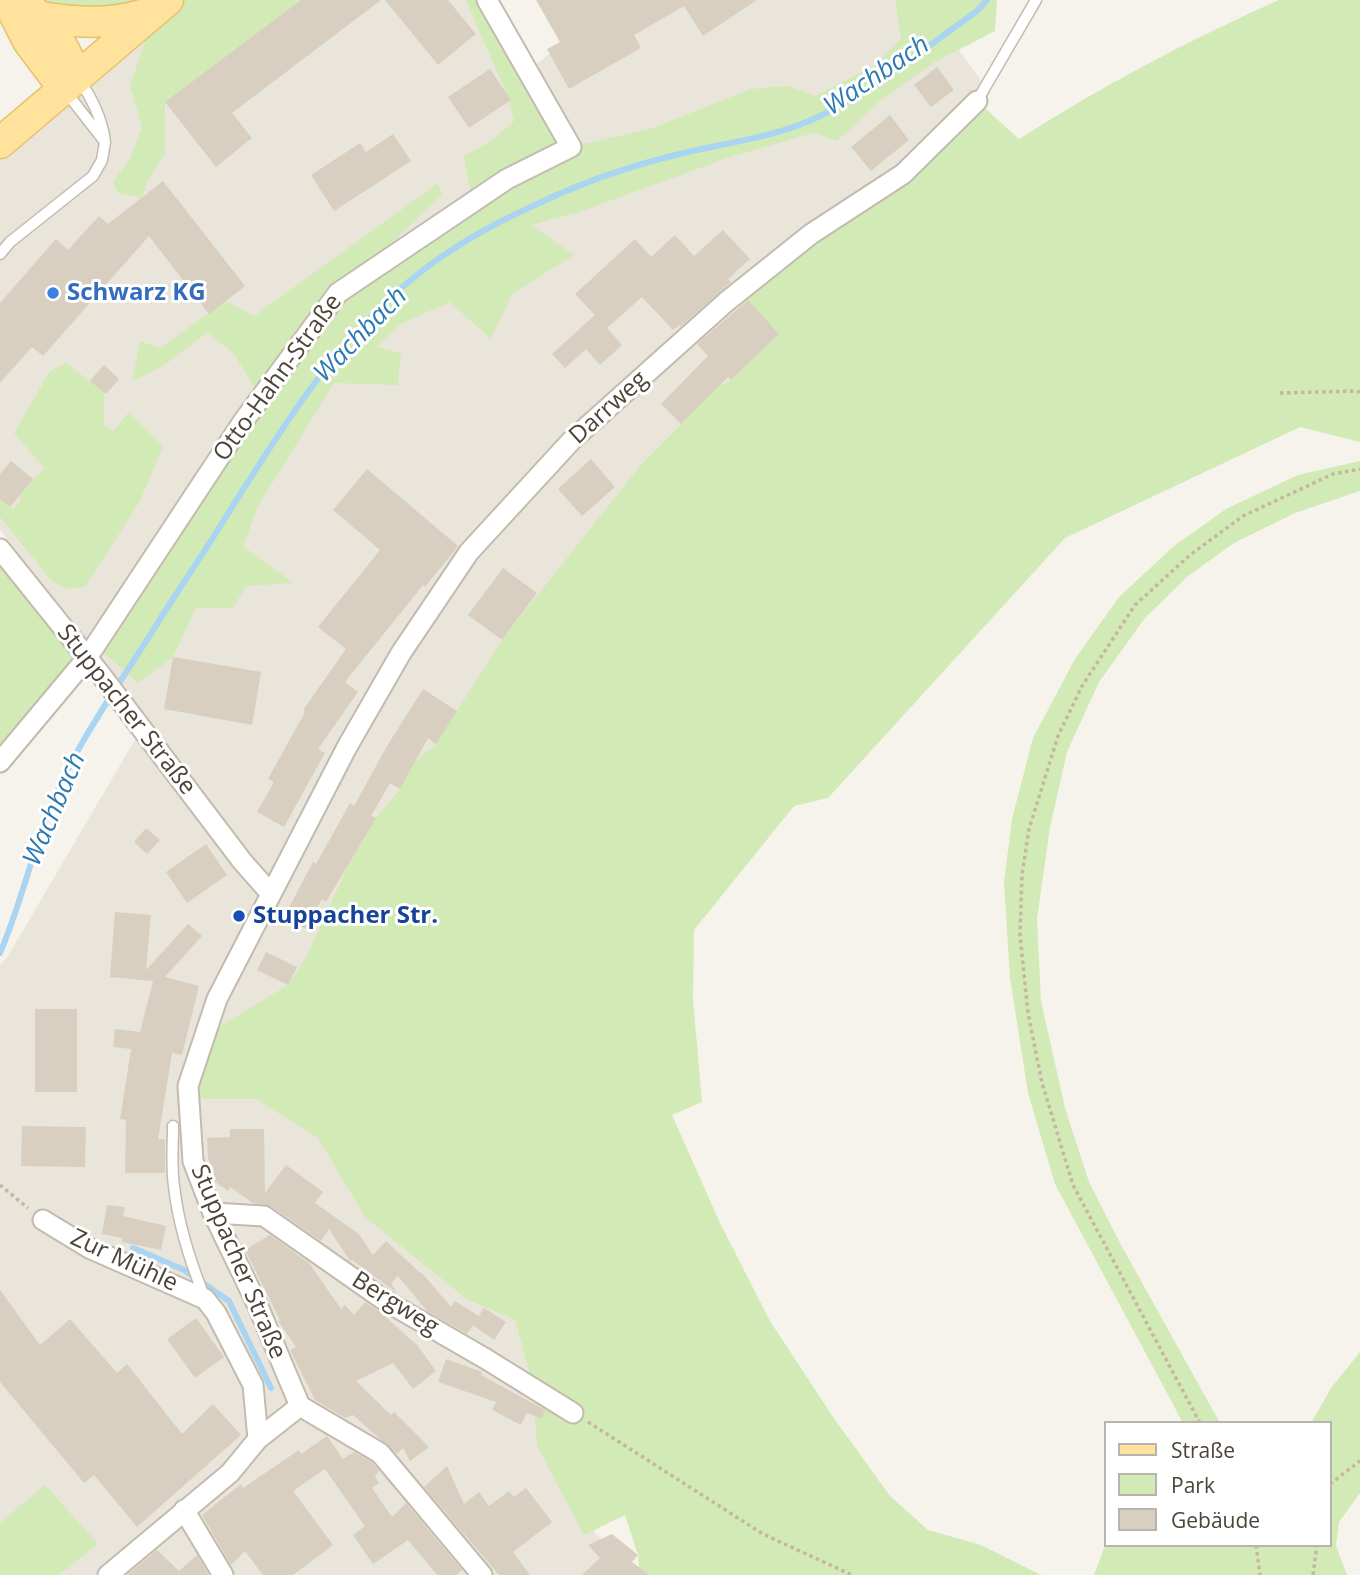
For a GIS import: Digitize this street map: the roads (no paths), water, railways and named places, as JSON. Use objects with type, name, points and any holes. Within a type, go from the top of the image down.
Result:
[{"type":"main road","points":[[6,0],[34,29],[33,88],[26,111],[7,137]]},
{"type":"main road","points":[[17,0],[71,83]]},
{"type":"main road","points":[[34,29],[124,21],[160,6]]},
{"type":"main road","points":[[7,137],[160,6]]},
{"type":"street","name":"Otto-Hahn-Straße","points":[[87,658],[242,423],[338,293],[507,179],[571,147],[487,0]]},
{"type":"street","name":"Darrweg","points":[[271,894],[347,747],[401,653],[469,552],[572,440],[726,302],[811,234],[903,174],[977,101]]},
{"type":"street","name":"Stuppacher Straße","points":[[0,549],[101,675],[242,861],[271,894],[217,999],[188,1086],[193,1161],[213,1213],[257,1304],[300,1406]]},
{"type":"street","points":[[0,762],[87,658]]},
{"type":"street","name":"Bergweg","points":[[213,1213],[264,1216],[384,1300],[573,1413]]},
{"type":"street","name":"Zur Mühle","points":[[43,1220],[89,1248],[205,1299],[216,1313],[253,1385],[258,1439]]},
{"type":"street","points":[[108,1575],[230,1473],[258,1439],[300,1406],[380,1452],[482,1575]]},
{"type":"street","points":[[184,1510],[223,1575]]},
{"type":"lane","name":"Darrweg","points":[[977,101],[1036,0]]},
{"type":"lane","points":[[71,83],[105,142]]},
{"type":"lane","points":[[0,254],[10,242],[93,176],[102,160],[105,142],[98,111],[71,83]]},
{"type":"lane","name":"Zur Mühle","points":[[173,1126],[173,1182],[177,1207],[193,1270],[205,1299]]},
{"type":"waterway","name":"Wachbach","points":[[0,953],[49,811],[85,738],[283,428],[330,364],[382,305],[456,247],[503,220],[553,197],[646,163],[778,132],[830,111],[895,70],[977,11],[987,0]]},
{"type":"waterway","points":[[133,1248],[184,1270],[229,1301],[271,1388]]},
{"type":"place","name":"Schwarz KG","points":[[53,293]]},
{"type":"place","name":"Stuppacher Str.","points":[[239,916]]}]
